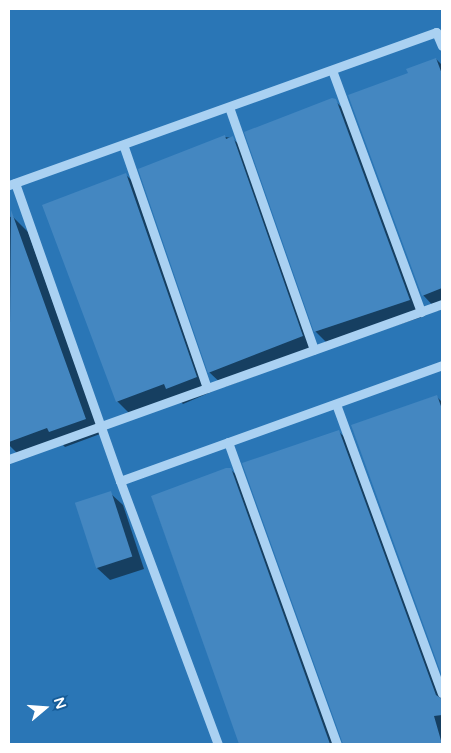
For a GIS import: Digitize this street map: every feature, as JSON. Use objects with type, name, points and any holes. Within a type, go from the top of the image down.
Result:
[{"type":"lane","points":[[218,744],[12,184],[124,147],[436,32],[442,46]]},
{"type":"lane","points":[[332,70],[421,312]]},
{"type":"lane","points":[[229,107],[314,350]]},
{"type":"lane","points":[[124,147],[207,388]]},
{"type":"lane","points":[[9,459],[442,304]]},
{"type":"lane","points":[[120,481],[441,367]]},
{"type":"lane","points":[[336,404],[442,693]]},
{"type":"lane","points":[[228,442],[337,744]]},
{"type":"shaded area","points":[[9,9],[442,9],[442,744],[9,744]]},
{"type":"building","points":[[436,58],[442,74],[442,288],[422,296],[348,95],[408,73],[406,69]]},
{"type":"building","points":[[332,98],[336,99],[410,300],[314,332],[244,132]]},
{"type":"building","points":[[225,135],[226,139],[233,136],[303,336],[208,373],[138,169]]},
{"type":"building","points":[[126,173],[197,377],[166,389],[164,384],[116,402],[42,205]]},
{"type":"building","points":[[11,210],[86,419],[49,432],[47,428],[9,442]]},
{"type":"building","points":[[437,395],[442,409],[442,676],[351,425]]},
{"type":"building","points":[[339,430],[436,695],[442,699],[442,715],[434,716],[442,744],[343,744],[242,463]]},
{"type":"building","points":[[226,468],[231,468],[330,744],[239,744],[151,496]]},
{"type":"building","points":[[111,491],[132,557],[96,568],[75,503]]}]
